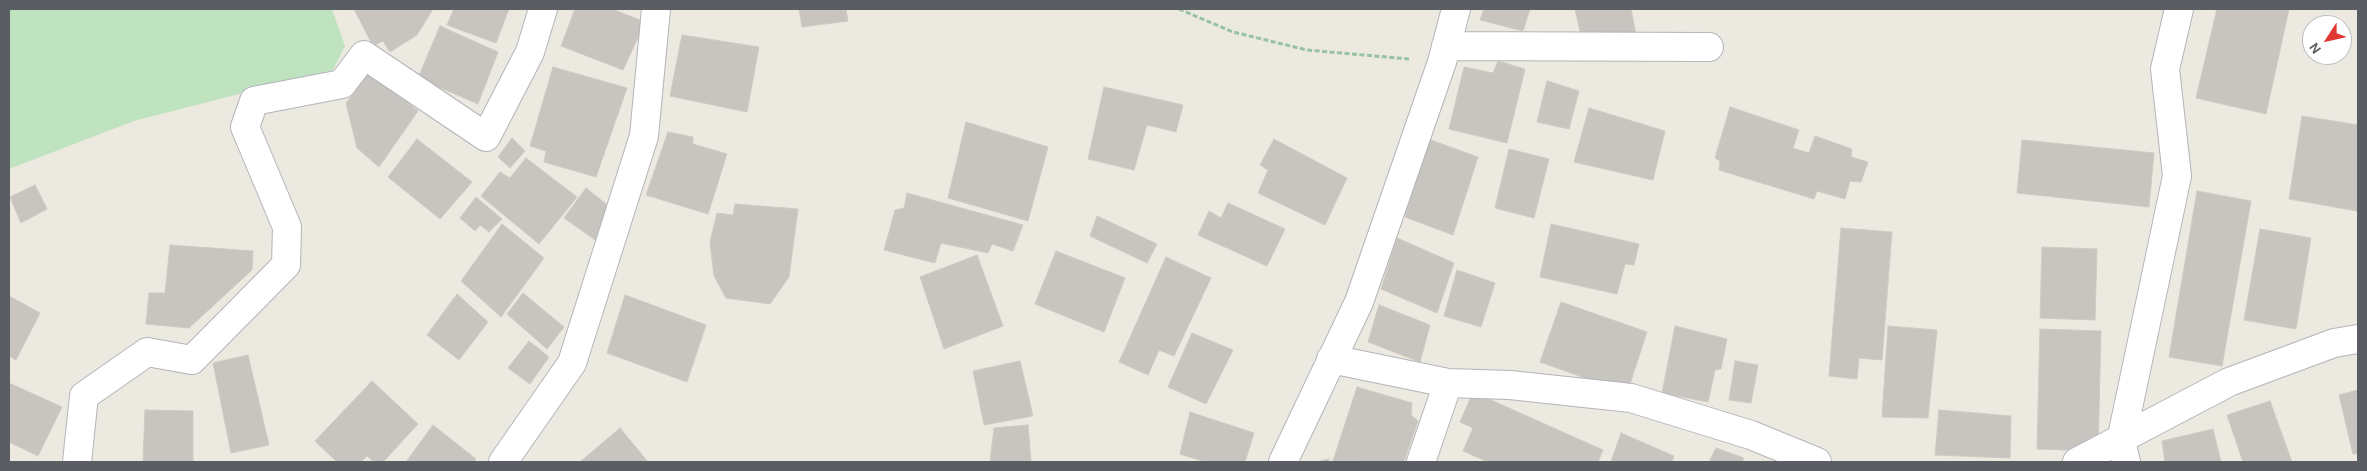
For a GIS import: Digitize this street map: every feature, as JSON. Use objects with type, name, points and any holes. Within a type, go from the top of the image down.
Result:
[{"type":"street","points":[[77,462],[84,396],[147,352],[192,360],[286,265],[287,227],[245,127],[254,101],[342,84],[364,55],[486,137],[530,52],[543,9]]},
{"type":"street","points":[[503,462],[572,363],[644,136],[656,9]]},
{"type":"street","points":[[1283,462],[1358,302],[1444,54],[1456,9]]},
{"type":"street","points":[[2124,452],[2177,176],[2165,69],[2179,9]]},
{"type":"street","points":[[1444,54],[1709,48]]},
{"type":"street","points":[[2077,462],[2124,452],[2229,382],[2334,344],[2358,340]]},
{"type":"street","points":[[1331,359],[1448,383],[1510,384],[1632,398],[1751,435],[1816,462]]},
{"type":"street","points":[[1421,462],[1448,383]]},
{"type":"path","points":[[1179,9],[1232,32],[1307,50],[1444,54]]},
{"type":"green space","points":[[9,9],[332,9],[345,46],[333,70],[134,121],[9,169]]},
{"type":"building","points":[[354,9],[433,9],[417,35],[390,52],[383,41],[373,46]]},
{"type":"building","points":[[454,9],[509,9],[496,43],[447,25]]},
{"type":"building","points":[[575,9],[612,9],[645,22],[623,70],[561,46]]},
{"type":"building","points":[[799,9],[846,9],[848,21],[802,27]]},
{"type":"building","points":[[1484,9],[1530,9],[1523,31],[1480,20]]},
{"type":"building","points":[[1575,9],[1631,9],[1636,34],[1582,40]]},
{"type":"building","points":[[2217,9],[2289,9],[2266,114],[2196,98]]},
{"type":"building","points":[[440,26],[498,52],[478,104],[418,78]]},
{"type":"building","points":[[682,35],[759,47],[747,112],[670,96]]},
{"type":"building","points":[[1498,61],[1525,69],[1507,143],[1449,129],[1464,67],[1493,73]]},
{"type":"building","points":[[553,67],[627,88],[596,177],[544,162],[546,151],[530,146]]},
{"type":"building","points":[[370,72],[418,111],[379,167],[357,148],[346,103]]},
{"type":"building","points":[[1547,81],[1579,91],[1569,129],[1537,122]]},
{"type":"building","points":[[1104,87],[1183,105],[1176,132],[1147,125],[1134,170],[1088,159]]},
{"type":"building","points":[[1730,107],[1799,130],[1793,148],[1809,153],[1815,136],[1852,149],[1851,157],[1868,162],[1861,182],[1850,181],[1845,199],[1817,191],[1814,199],[1719,170],[1720,161],[1715,158]]},
{"type":"building","points":[[1589,108],[1665,131],[1653,180],[1574,162]]},
{"type":"building","points":[[2302,116],[2358,125],[2357,211],[2289,199]]},
{"type":"building","points":[[966,122],[1048,147],[1028,221],[948,198]]},
{"type":"building","points":[[668,132],[693,137],[693,144],[727,154],[708,214],[646,195]]},
{"type":"building","points":[[512,138],[525,151],[510,168],[498,157]]},
{"type":"building","points":[[417,139],[472,182],[440,219],[388,177]]},
{"type":"building","points":[[1274,139],[1347,178],[1325,225],[1258,193],[1268,170],[1260,165]]},
{"type":"building","points":[[1428,139],[1478,157],[1453,235],[1405,217]]},
{"type":"building","points":[[2022,140],[2154,153],[2149,207],[2017,193]]},
{"type":"building","points":[[1509,149],[1549,159],[1534,218],[1495,208]]},
{"type":"building","points":[[526,158],[577,197],[539,244],[481,196],[500,172],[510,178]]},
{"type":"building","points":[[35,185],[47,209],[21,223],[10,197]]},
{"type":"building","points":[[586,188],[610,207],[598,242],[564,218]]},
{"type":"building","points":[[2197,191],[2251,201],[2222,366],[2169,357]]},
{"type":"building","points":[[907,193],[1023,225],[1013,251],[992,244],[988,253],[941,243],[935,263],[884,250],[895,210],[904,208]]},
{"type":"building","points":[[476,197],[502,219],[489,232],[480,225],[475,231],[460,218]]},
{"type":"building","points":[[1228,203],[1285,229],[1267,266],[1198,235],[1209,211],[1221,218]]},
{"type":"building","points":[[735,204],[798,209],[789,277],[770,304],[726,298],[714,276],[710,242],[717,213],[733,215]]},
{"type":"building","points":[[1097,216],[1157,244],[1147,263],[1090,236]]},
{"type":"building","points":[[502,224],[544,258],[501,317],[461,281]]},
{"type":"building","points":[[1551,224],[1639,244],[1634,265],[1625,264],[1617,294],[1540,277]]},
{"type":"building","points":[[1841,228],[1892,232],[1882,360],[1859,358],[1857,379],[1829,376]]},
{"type":"building","points":[[2260,229],[2311,238],[2296,329],[2244,320]]},
{"type":"building","points":[[1397,238],[1454,263],[1437,313],[1381,289]]},
{"type":"building","points":[[170,245],[253,251],[252,270],[189,328],[146,324],[149,293],[165,293]]},
{"type":"building","points":[[2042,247],[2097,249],[2095,320],[2040,318]]},
{"type":"building","points":[[1056,251],[1125,278],[1104,332],[1035,304]]},
{"type":"building","points":[[977,255],[1003,326],[944,349],[920,277]]},
{"type":"building","points":[[1166,257],[1211,278],[1174,356],[1159,350],[1148,375],[1119,362]]},
{"type":"building","points":[[1457,270],[1495,283],[1481,327],[1444,316]]},
{"type":"building","points":[[523,293],[564,327],[547,349],[507,314]]},
{"type":"building","points":[[457,294],[488,322],[459,360],[427,335]]},
{"type":"building","points":[[625,295],[706,325],[687,382],[607,353]]},
{"type":"building","points":[[9,296],[40,313],[16,360],[9,356]]},
{"type":"building","points":[[1561,302],[1647,332],[1627,393],[1540,362]]},
{"type":"building","points":[[1379,305],[1430,325],[1420,362],[1368,342]]},
{"type":"building","points":[[1675,326],[1727,339],[1721,369],[1715,370],[1708,402],[1662,393]]},
{"type":"building","points":[[1888,326],[1937,330],[1928,418],[1882,417]]},
{"type":"building","points":[[2040,329],[2101,331],[2098,451],[2037,449]]},
{"type":"building","points":[[1192,333],[1233,350],[1206,404],[1168,387]]},
{"type":"building","points":[[529,341],[549,357],[530,384],[508,368]]},
{"type":"building","points":[[248,355],[269,445],[231,453],[213,363]]},
{"type":"building","points":[[1020,361],[1033,416],[984,425],[973,371]]},
{"type":"building","points":[[1735,361],[1758,365],[1751,403],[1729,400]]},
{"type":"building","points":[[372,381],[418,424],[383,462],[374,462],[367,456],[361,462],[337,462],[315,441]]},
{"type":"building","points":[[9,383],[62,407],[38,456],[9,442]]},
{"type":"building","points":[[1357,387],[1412,403],[1411,415],[1418,421],[1404,462],[1333,461]]},
{"type":"building","points":[[2358,390],[2358,453],[2353,454],[2339,395]]},
{"type":"building","points":[[1473,392],[1603,450],[1598,462],[1488,462],[1463,451],[1473,428],[1460,422]]},
{"type":"building","points":[[2270,401],[2292,462],[2243,462],[2227,415]]},
{"type":"building","points":[[145,410],[193,411],[193,462],[143,462]]},
{"type":"building","points":[[1939,410],[2011,416],[2010,458],[1935,455]]},
{"type":"building","points":[[1190,412],[1254,433],[1245,462],[1205,462],[1180,454]]},
{"type":"building","points":[[433,425],[476,459],[474,462],[406,462]]},
{"type":"building","points":[[1028,425],[1031,462],[990,462],[994,428]]},
{"type":"building","points":[[620,428],[648,462],[580,462]]},
{"type":"building","points":[[2213,429],[2221,462],[2165,462],[2162,441]]},
{"type":"building","points":[[1621,433],[1674,456],[1672,462],[1611,462]]},
{"type":"building","points":[[1716,448],[1744,458],[1742,462],[1709,462]]},
{"type":"building","points":[[1329,459],[1328,462],[1315,462]]}]
